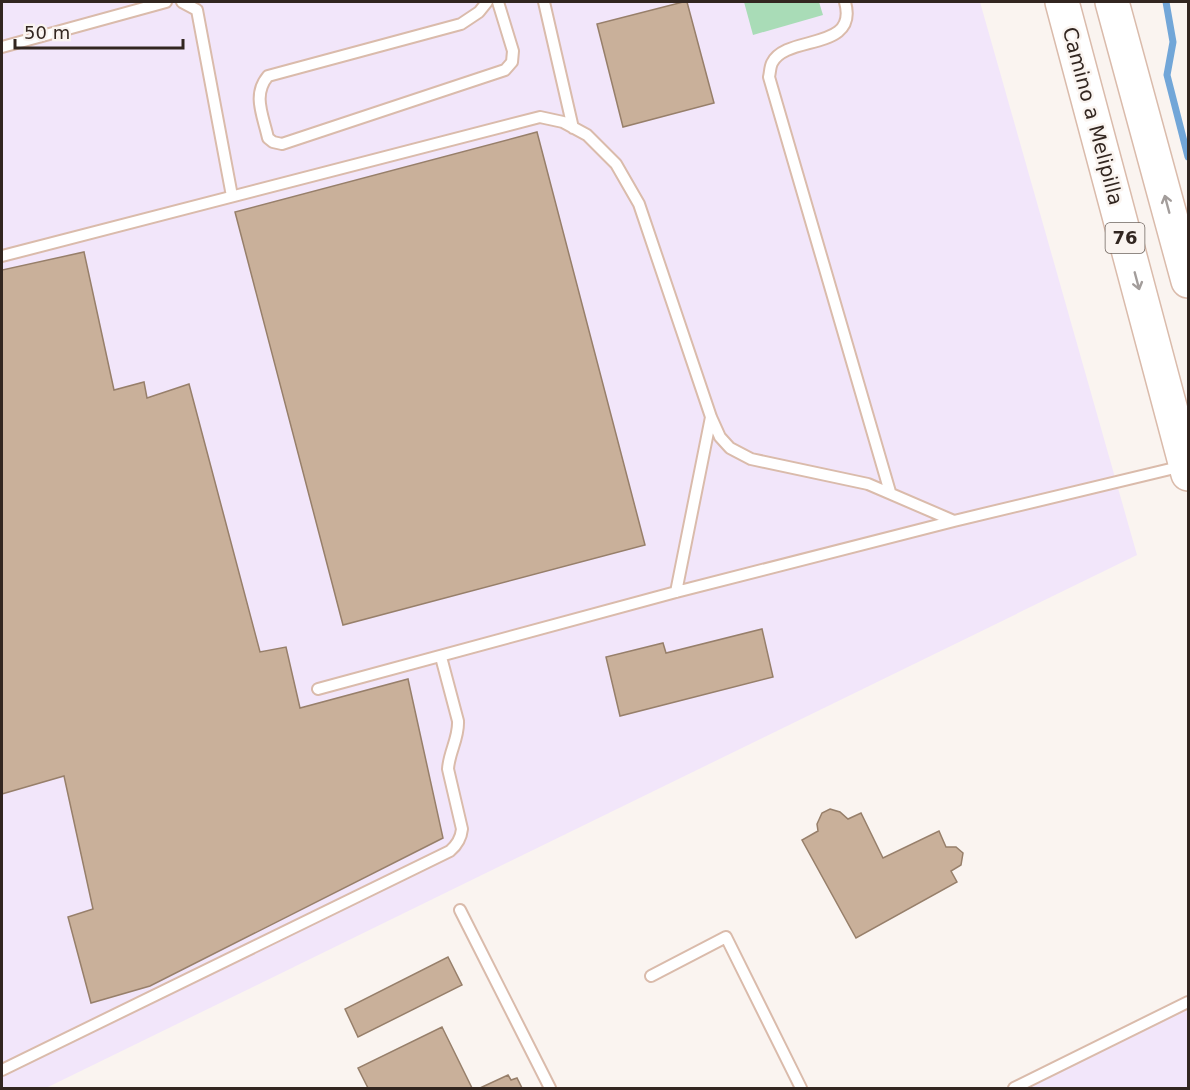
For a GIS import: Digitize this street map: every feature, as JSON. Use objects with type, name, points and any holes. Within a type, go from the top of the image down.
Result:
[{"type":"main road","name":"Camino a Melipilla","points":[[1062,2],[1188,468]]},
{"type":"main road","name":"76","points":[[1112,2],[1188,281]]},
{"type":"lane","points":[[2,47],[166,2]]},
{"type":"lane","points":[[183,2],[197,10],[232,196]]},
{"type":"lane","points":[[486,2],[479,12],[461,24],[268,76],[260,85],[258,95],[268,138],[282,144],[505,70],[512,63],[513,51],[498,2]]},
{"type":"lane","points":[[544,2],[573,128]]},
{"type":"lane","points":[[845,2],[848,12],[845,23],[838,33],[782,54],[772,62],[769,77],[891,492]]},
{"type":"lane","points":[[2,256],[540,117],[563,122],[587,135],[616,165],[639,204],[711,417],[720,437],[730,448],[752,459],[868,484],[954,520]]},
{"type":"lane","points":[[676,592],[711,417]]},
{"type":"lane","points":[[318,689],[676,592],[954,520],[1188,468]]},
{"type":"lane","points":[[2,1070],[455,847],[461,838],[462,830],[448,769],[448,759],[459,730],[441,657]]},
{"type":"lane","points":[[460,910],[550,1089]]},
{"type":"lane","points":[[651,976],[726,937],[801,1089]]},
{"type":"lane","points":[[1014,1089],[1188,1002]]},
{"type":"shaded area","points":[[2,2],[980,2],[1137,555],[46,1088],[2,1088]]},
{"type":"shaded area","points":[[1188,995],[1188,1088],[1006,1088]]},
{"type":"green space","points":[[744,2],[819,2],[823,15],[753,35]]},
{"type":"building","points":[[687,2],[714,103],[623,127],[597,24]]},
{"type":"building","points":[[537,132],[645,545],[343,625],[235,212]]},
{"type":"building","points":[[84,252],[114,390],[144,382],[147,398],[189,384],[260,652],[286,647],[300,708],[408,679],[443,838],[150,986],[91,1003],[68,917],[93,909],[64,776],[2,794],[2,270]]},
{"type":"building","points":[[762,629],[773,677],[620,716],[606,657],[663,643],[666,653]]},
{"type":"building","points":[[830,809],[840,812],[848,819],[861,813],[883,858],[939,831],[946,847],[956,847],[963,853],[961,865],[951,871],[957,882],[856,938],[802,840],[818,831],[817,824],[822,813]]},
{"type":"building","points":[[448,957],[462,985],[358,1037],[345,1009]]},
{"type":"building","points":[[442,1027],[472,1088],[368,1088],[358,1068]]},
{"type":"building","points":[[508,1075],[511,1080],[517,1078],[522,1088],[480,1088]]},
{"type":"waterway","points":[[1166,2],[1173,42],[1167,75],[1188,157]]}]
